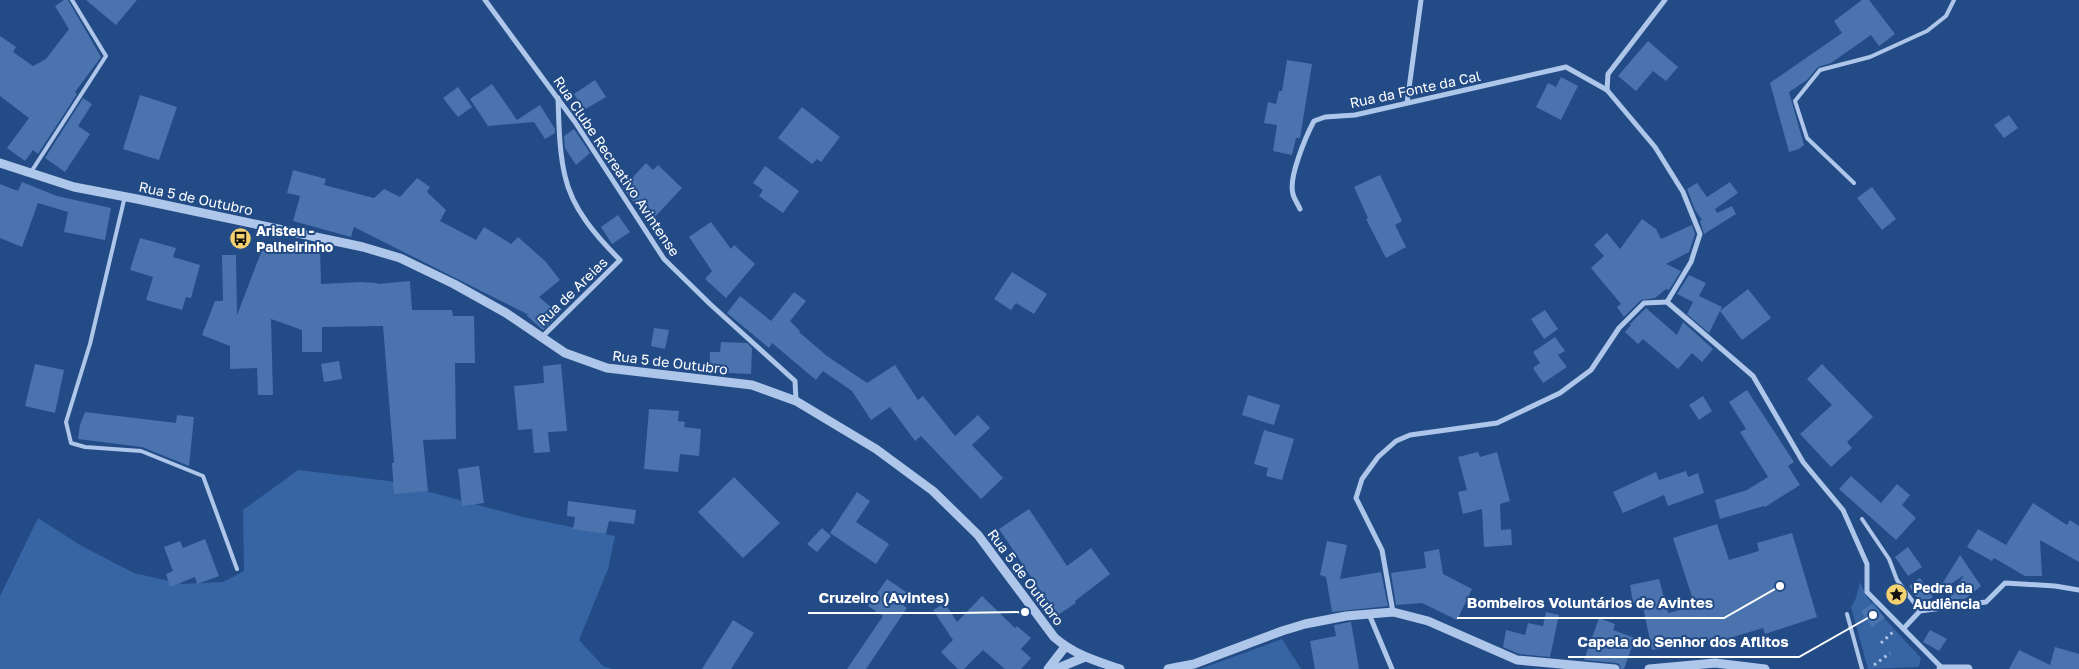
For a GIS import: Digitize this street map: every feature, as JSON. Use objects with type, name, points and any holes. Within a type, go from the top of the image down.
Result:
[{"type":"street","name":"Rua Clube Recreativo Avintense","points":[[485,0],[558,98],[624,194],[664,259],[710,304],[795,381],[796,401]]},
{"type":"street","points":[[1407,103],[1421,0]]},
{"type":"street","points":[[1665,0],[1608,74],[1607,90],[1655,147],[1682,192],[1700,234],[1691,262],[1667,302]]},
{"type":"street","name":"Rua da Fonte da Cal","points":[[1300,209],[1292,193],[1294,179],[1302,142],[1314,121],[1325,117],[1355,115],[1566,67],[1607,90]]},
{"type":"street","name":"Rua de Areias","points":[[541,338],[620,260],[604,244],[578,210],[565,177],[558,98]]},
{"type":"street","name":"Rua 5 de Outubro","points":[[0,163],[74,187],[125,196],[363,248],[400,258],[454,284],[506,313],[565,353],[607,368],[752,385],[796,401],[876,449],[932,491],[978,535],[1054,636],[1065,647],[1085,658],[1120,669]]},
{"type":"street","points":[[1393,612],[1382,550],[1356,498],[1362,480],[1378,457],[1396,442],[1410,435],[1497,423],[1560,393],[1591,370],[1619,328],[1644,303],[1667,302],[1753,376],[1803,462],[1843,510],[1867,564],[1867,592],[1942,669],[1968,669]]},
{"type":"street","points":[[1904,628],[1920,611],[1986,602],[2005,583],[2055,586],[2079,590]]},
{"type":"street","points":[[1168,669],[1194,664],[1282,630],[1325,620],[1393,612],[1428,621],[1518,660],[1615,669]]},
{"type":"street","points":[[1369,614],[1392,669]]},
{"type":"street","points":[[1048,669],[1065,647]]},
{"type":"street","points":[[1056,669],[1085,658]]},
{"type":"street","points":[[1649,669],[1715,663],[1764,669]]},
{"type":"lane","points":[[30,173],[106,56],[72,0]]},
{"type":"lane","points":[[1854,183],[1807,138],[1795,101],[1820,70],[1870,57],[1927,31],[1946,16],[1954,0]]},
{"type":"lane","points":[[125,196],[90,344],[66,422],[71,443],[85,447],[142,451],[203,476],[237,569]]},
{"type":"lane","points":[[1862,519],[1889,559],[1897,580],[1920,611]]},
{"type":"lane","points":[[1847,614],[1862,669]]},
{"type":"path","points":[[1881,643],[1895,631]]},
{"type":"path","points":[[1874,665],[1890,653]]},
{"type":"shaded area","points":[[298,470],[389,481],[523,517],[615,536],[608,569],[579,640],[603,666],[612,669],[0,669],[0,596],[38,518],[80,545],[134,573],[182,584],[223,582],[244,571],[243,510]]},
{"type":"shaded area","points":[[1860,582],[1867,597],[1872,603],[1874,602],[1884,618],[1921,658],[1919,666],[1868,669],[1851,607],[1856,598]]},
{"type":"shaded area","points":[[1282,639],[1301,669],[1200,669]]},
{"type":"building","points":[[64,0],[68,0],[101,57],[75,92],[77,94],[38,154],[33,150],[25,161],[7,148],[29,118],[0,96],[0,36],[16,47],[13,52],[33,66],[46,59],[69,29],[55,6]]},
{"type":"building","points":[[86,0],[137,0],[116,25]]},
{"type":"building","points":[[1862,0],[1869,0],[1895,34],[1879,46],[1871,35],[1831,63],[1818,67],[1807,80],[1789,92],[1804,145],[1799,149],[1789,152],[1770,83],[1842,33],[1834,21]]},
{"type":"building","points":[[1648,41],[1678,67],[1666,81],[1653,71],[1636,91],[1618,76]]},
{"type":"building","points":[[1287,60],[1312,64],[1300,138],[1296,138],[1292,155],[1273,151],[1277,125],[1264,123],[1268,102],[1276,104],[1279,91],[1282,91]]},
{"type":"building","points":[[1561,77],[1578,86],[1561,120],[1536,107],[1548,83],[1556,87]]},
{"type":"building","points":[[595,80],[606,97],[584,110],[574,94]]},
{"type":"building","points":[[492,84],[517,120],[540,105],[555,129],[555,133],[545,139],[534,122],[488,126],[470,99]]},
{"type":"building","points":[[458,87],[472,107],[458,117],[443,98]]},
{"type":"building","points":[[140,95],[177,107],[159,160],[123,149]]},
{"type":"building","points":[[83,98],[92,104],[78,126],[90,134],[65,172],[45,158]]},
{"type":"building","points":[[802,107],[840,137],[821,162],[817,159],[812,164],[778,138]]},
{"type":"building","points":[[2009,115],[2018,128],[2004,138],[1994,125]]},
{"type":"building","points":[[574,129],[590,153],[576,165],[565,148],[564,136]]},
{"type":"building","points":[[646,163],[653,170],[658,165],[682,188],[652,220],[630,198],[623,188]]},
{"type":"building","points":[[765,166],[799,191],[783,213],[759,196],[763,190],[753,183]]},
{"type":"building","points":[[293,170],[326,179],[324,185],[374,198],[384,189],[400,197],[417,178],[430,187],[427,192],[446,210],[440,221],[476,240],[484,227],[511,244],[518,237],[545,261],[560,280],[539,297],[559,314],[543,330],[526,315],[529,315],[354,227],[351,237],[293,221],[300,196],[287,193]]},
{"type":"building","points":[[1380,175],[1402,221],[1395,225],[1406,247],[1386,258],[1366,219],[1368,218],[1354,187]]},
{"type":"building","points":[[22,182],[57,196],[111,208],[105,240],[64,232],[68,212],[38,203],[22,247],[0,238],[0,184],[18,191]]},
{"type":"building","points":[[1730,182],[1738,193],[1715,209],[1717,213],[1732,206],[1736,214],[1704,234],[1700,221],[1702,220],[1695,210],[1687,189],[1697,183],[1707,197]]},
{"type":"building","points":[[1872,187],[1896,219],[1882,230],[1857,198]]},
{"type":"building","points":[[618,215],[630,232],[612,244],[601,227]]},
{"type":"building","points":[[1642,219],[1656,229],[1661,239],[1692,225],[1695,234],[1689,252],[1666,264],[1681,271],[1669,290],[1666,289],[1655,298],[1641,300],[1624,317],[1617,307],[1621,304],[1591,268],[1604,256],[1594,245],[1607,233],[1620,249]]},
{"type":"building","points":[[711,222],[731,249],[734,245],[755,264],[726,298],[705,279],[712,271],[689,237]]},
{"type":"building","points":[[140,238],[176,248],[173,257],[200,265],[191,298],[186,297],[182,310],[146,300],[153,277],[130,270]]},
{"type":"building","points":[[320,248],[321,284],[361,282],[377,284],[410,281],[412,310],[452,310],[453,316],[474,316],[475,363],[455,363],[456,439],[423,440],[428,491],[394,494],[392,463],[394,463],[383,326],[322,327],[322,352],[302,352],[302,330],[271,319],[273,395],[258,395],[257,368],[230,369],[230,346],[202,335],[215,301],[223,301],[222,255],[236,255],[237,315],[262,250]]},
{"type":"building","points":[[1012,272],[1047,294],[1034,314],[1016,303],[1011,310],[994,299]]},
{"type":"building","points":[[1689,275],[1706,283],[1699,296],[1722,307],[1709,333],[1687,314],[1693,302],[1677,294]]},
{"type":"building","points":[[1748,289],[1771,318],[1742,340],[1720,311]]},
{"type":"building","points":[[794,292],[806,301],[790,321],[799,332],[827,356],[867,383],[895,365],[918,400],[923,396],[955,436],[978,415],[990,428],[972,445],[1003,478],[981,499],[921,436],[915,441],[890,407],[871,420],[852,391],[823,371],[816,380],[772,343],[769,348],[727,313],[740,296],[771,321]]},
{"type":"building","points":[[1646,308],[1677,335],[1683,322],[1713,349],[1702,362],[1692,353],[1678,369],[1643,339],[1638,344],[1625,332],[1630,324]]},
{"type":"building","points":[[1545,310],[1558,329],[1544,339],[1531,319]]},
{"type":"building","points":[[654,328],[669,330],[665,349],[651,346]]},
{"type":"building","points":[[1555,337],[1565,351],[1558,355],[1567,367],[1543,383],[1533,368],[1540,363],[1533,352]]},
{"type":"building","points":[[721,342],[747,343],[752,348],[751,374],[709,372],[710,352],[720,352]]},
{"type":"building","points":[[339,361],[342,379],[324,382],[321,364]]},
{"type":"building","points":[[35,364],[64,370],[55,413],[25,406]]},
{"type":"building","points":[[561,364],[567,431],[548,432],[550,452],[534,453],[532,429],[518,430],[514,386],[544,383],[543,366]]},
{"type":"building","points":[[1822,364],[1873,417],[1847,442],[1852,448],[1831,467],[1800,434],[1832,405],[1807,379]]},
{"type":"building","points":[[1747,390],[1794,462],[1788,466],[1800,485],[1765,507],[1720,519],[1715,500],[1747,490],[1768,477],[1740,432],[1746,429],[1729,402]]},
{"type":"building","points":[[1248,395],[1280,405],[1274,425],[1242,415]]},
{"type":"building","points":[[1703,396],[1712,411],[1699,420],[1689,405]]},
{"type":"building","points":[[649,409],[679,411],[678,421],[685,422],[684,427],[701,429],[699,456],[680,454],[678,472],[644,469]]},
{"type":"building","points":[[85,412],[176,423],[177,415],[194,417],[189,466],[142,447],[78,439],[80,425]]},
{"type":"building","points":[[1264,430],[1294,439],[1282,480],[1266,476],[1268,468],[1254,464]]},
{"type":"building","points":[[1478,452],[1480,457],[1497,452],[1510,501],[1500,504],[1501,530],[1511,529],[1512,545],[1484,547],[1482,509],[1463,514],[1458,492],[1467,490],[1458,457]]},
{"type":"building","points":[[479,466],[484,503],[462,506],[458,469]]},
{"type":"building","points":[[1686,471],[1688,477],[1698,473],[1704,493],[1668,506],[1664,495],[1623,513],[1613,492],[1656,472],[1659,480]]},
{"type":"building","points":[[1851,476],[1881,503],[1897,484],[1910,495],[1902,505],[1916,518],[1896,540],[1839,489]]},
{"type":"building","points":[[734,477],[780,523],[743,558],[698,512]]},
{"type":"building","points":[[857,492],[870,501],[856,522],[889,544],[876,564],[830,533]]},
{"type":"building","points":[[568,501],[636,510],[634,524],[609,521],[606,534],[573,529],[575,517],[567,516]]},
{"type":"building","points":[[2033,503],[2067,525],[2070,520],[2079,526],[2079,562],[2040,540],[2042,576],[2025,576],[1994,558],[1992,561],[1967,547],[1978,529],[2006,545]]},
{"type":"building","points":[[1029,509],[1067,566],[1091,548],[1110,574],[1075,601],[1076,603],[1052,619],[1031,587],[1036,584],[999,529]]},
{"type":"building","points":[[1717,524],[1729,560],[1759,551],[1757,543],[1792,533],[1817,617],[1765,634],[1763,628],[1720,641],[1719,637],[1680,648],[1680,645],[1652,650],[1642,602],[1633,603],[1630,585],[1659,579],[1668,613],[1695,606],[1673,538]]},
{"type":"building","points":[[822,528],[831,536],[817,552],[807,544]]},
{"type":"building","points":[[205,539],[219,576],[197,584],[195,577],[170,587],[166,574],[173,571],[164,547],[180,541],[183,548]]},
{"type":"building","points":[[1327,541],[1347,545],[1340,579],[1381,572],[1388,606],[1332,612],[1326,577],[1320,575]]},
{"type":"building","points":[[1908,547],[1922,567],[1908,576],[1895,557]]},
{"type":"building","points":[[1439,549],[1443,574],[1472,589],[1457,620],[1422,603],[1396,605],[1391,573],[1426,568],[1424,552]]},
{"type":"building","points":[[1960,555],[1981,586],[1965,599],[1949,599],[1964,575],[1936,594]]},
{"type":"building","points":[[1920,578],[1933,597],[1925,602],[1920,602],[1909,586]]},
{"type":"building","points":[[887,579],[906,592],[899,602],[907,608],[866,669],[847,669],[883,616],[868,606]]},
{"type":"building","points":[[982,596],[1015,628],[1017,626],[1031,638],[1021,649],[1031,658],[1021,669],[1005,669],[983,650],[964,669],[958,669],[941,652],[953,640],[933,610],[945,603],[957,622]]},
{"type":"building","points":[[1872,604],[1885,618],[1872,627],[1861,611]]},
{"type":"building","points":[[1546,612],[1559,615],[1550,657],[1519,654],[1503,647],[1506,630],[1525,635],[1528,623],[1543,626]]},
{"type":"building","points":[[1599,618],[1615,624],[1613,630],[1635,638],[1624,669],[1621,669],[1619,664],[1616,663],[1584,660]]},
{"type":"building","points":[[733,620],[754,633],[731,669],[702,669]]},
{"type":"building","points":[[1351,622],[1359,669],[1315,669],[1310,641],[1336,636],[1334,625]]},
{"type":"building","points":[[1930,630],[1947,639],[1939,651],[1923,642]]},
{"type":"building","points":[[2055,647],[2079,654],[2079,669],[2009,669],[2019,650],[2050,665]]},
{"type":"place","name":"Aristeu - Palheirinho","points":[[240,238]]},
{"type":"place","name":"Bombeiros Voluntários de Avintes","points":[[1780,586]]},
{"type":"place","name":"Pedra da Audiência","points":[[1897,595]]},
{"type":"place","name":"Cruzeiro (Avintes)","points":[[1025,612]]},
{"type":"place","name":"Capela do Senhor dos Aflitos","points":[[1873,615]]}]
